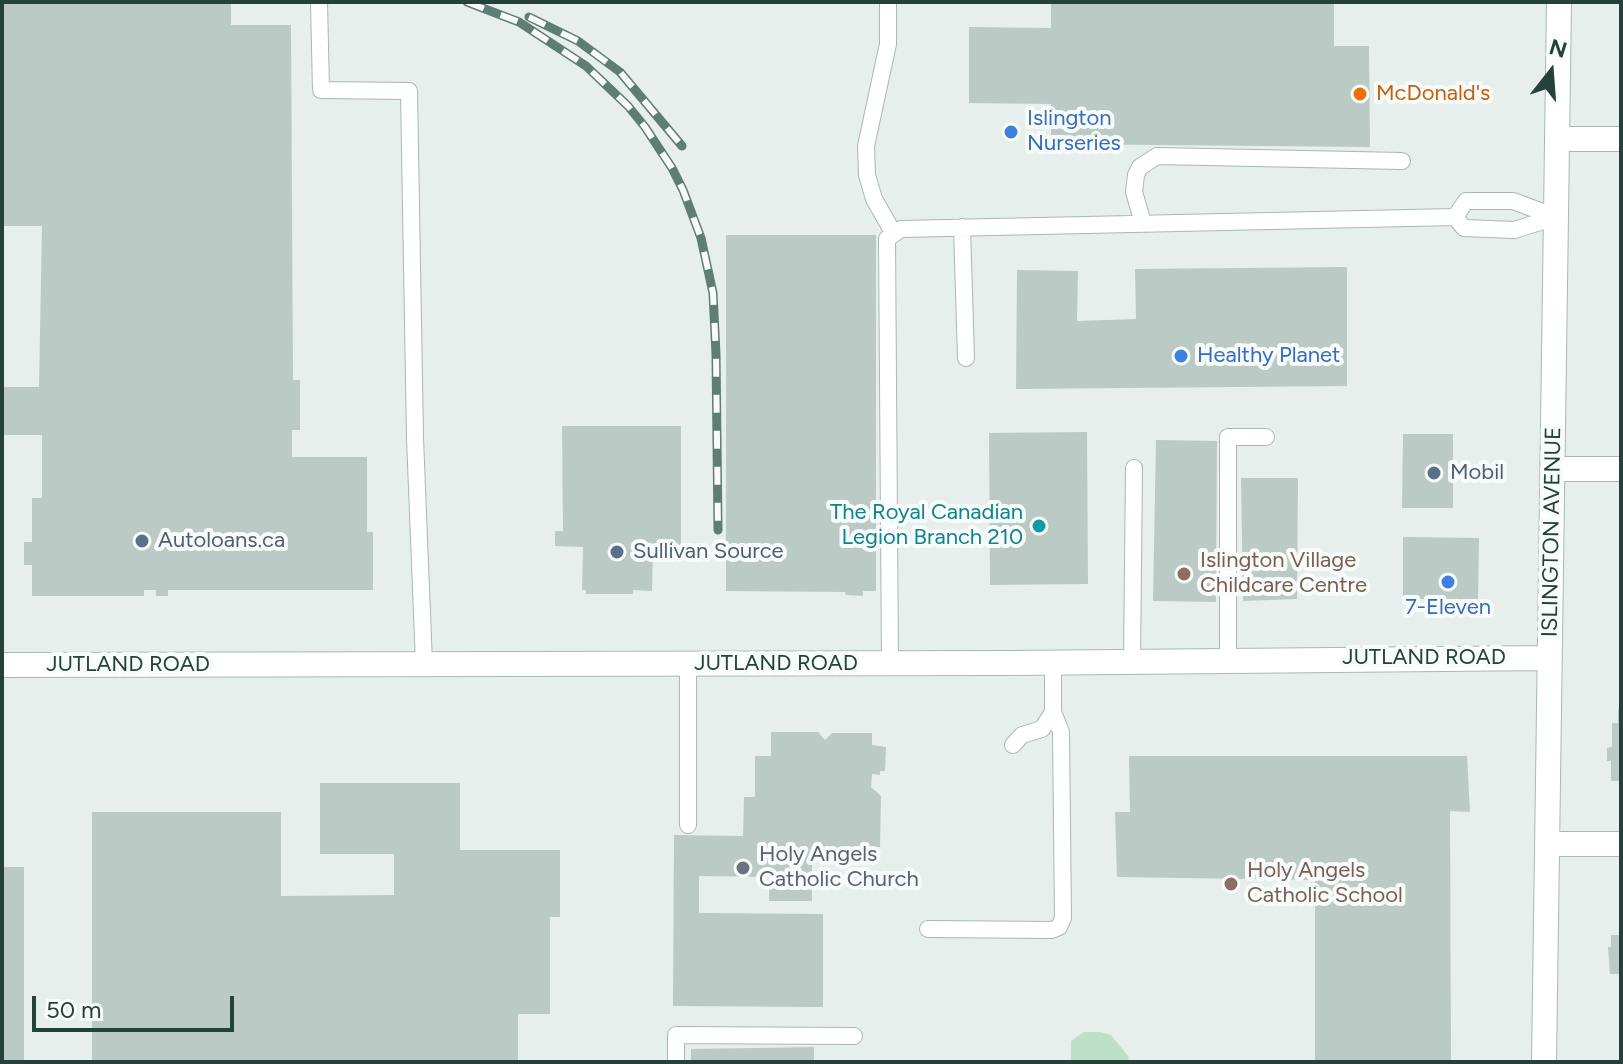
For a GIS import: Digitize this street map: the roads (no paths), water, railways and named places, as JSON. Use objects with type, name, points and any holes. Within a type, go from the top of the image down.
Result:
[{"type":"street","name":"ISLINGTON AVENUE","points":[[1544,1062],[1559,2]]},
{"type":"street","points":[[1557,139],[1621,139]]},
{"type":"street","points":[[1553,469],[1621,469]]},
{"type":"street","name":"JUTLAND ROAD","points":[[2,665],[1053,663],[1550,658]]},
{"type":"street","points":[[1547,844],[1621,844]]},
{"type":"lane","points":[[888,2],[888,44],[866,146],[867,175],[874,199],[894,234]]},
{"type":"lane","points":[[319,3],[321,90],[409,91],[415,438],[424,664]]},
{"type":"lane","points":[[1143,223],[1134,192],[1136,175],[1140,167],[1157,156],[1402,161]]},
{"type":"lane","points":[[1455,217],[1466,201],[1513,201],[1556,217]]},
{"type":"lane","points":[[890,663],[887,239],[901,229],[1455,217]]},
{"type":"lane","points":[[1455,217],[1464,228],[1514,230],[1556,217]]},
{"type":"lane","points":[[962,227],[966,358]]},
{"type":"lane","points":[[1228,659],[1228,437],[1266,437]]},
{"type":"lane","points":[[1132,662],[1134,468]]},
{"type":"lane","points":[[928,929],[1052,930],[1059,927],[1063,918],[1061,732],[1053,712],[1053,663]]},
{"type":"lane","points":[[688,664],[688,825]]},
{"type":"lane","points":[[1013,745],[1022,735],[1042,729],[1053,712]]},
{"type":"lane","points":[[676,1062],[676,1035],[854,1036]]},
{"type":"railway","points":[[467,2],[519,22],[586,66],[645,127],[683,190],[701,238],[713,293],[718,530]]},
{"type":"railway","points":[[529,17],[578,41],[620,72],[682,146]]},
{"type":"place","name":"McDonald's","points":[[1360,94]]},
{"type":"place","name":"Islington Nurseries","points":[[1011,132]]},
{"type":"place","name":"Healthy Planet","points":[[1181,356]]},
{"type":"place","name":"Mobil","points":[[1434,473]]},
{"type":"place","name":"The Royal Canadian Legion Branch 210","points":[[1039,526]]},
{"type":"place","name":"Autoloans.ca","points":[[142,541]]},
{"type":"place","name":"Sullivan Source","points":[[617,552]]},
{"type":"place","name":"Islington Village Childcare Centre","points":[[1184,574]]},
{"type":"place","name":"7-Eleven","points":[[1448,582]]},
{"type":"place","name":"Holy Angels Catholic Church","points":[[743,868]]},
{"type":"place","name":"Holy Angels Catholic School","points":[[1231,884]]}]
